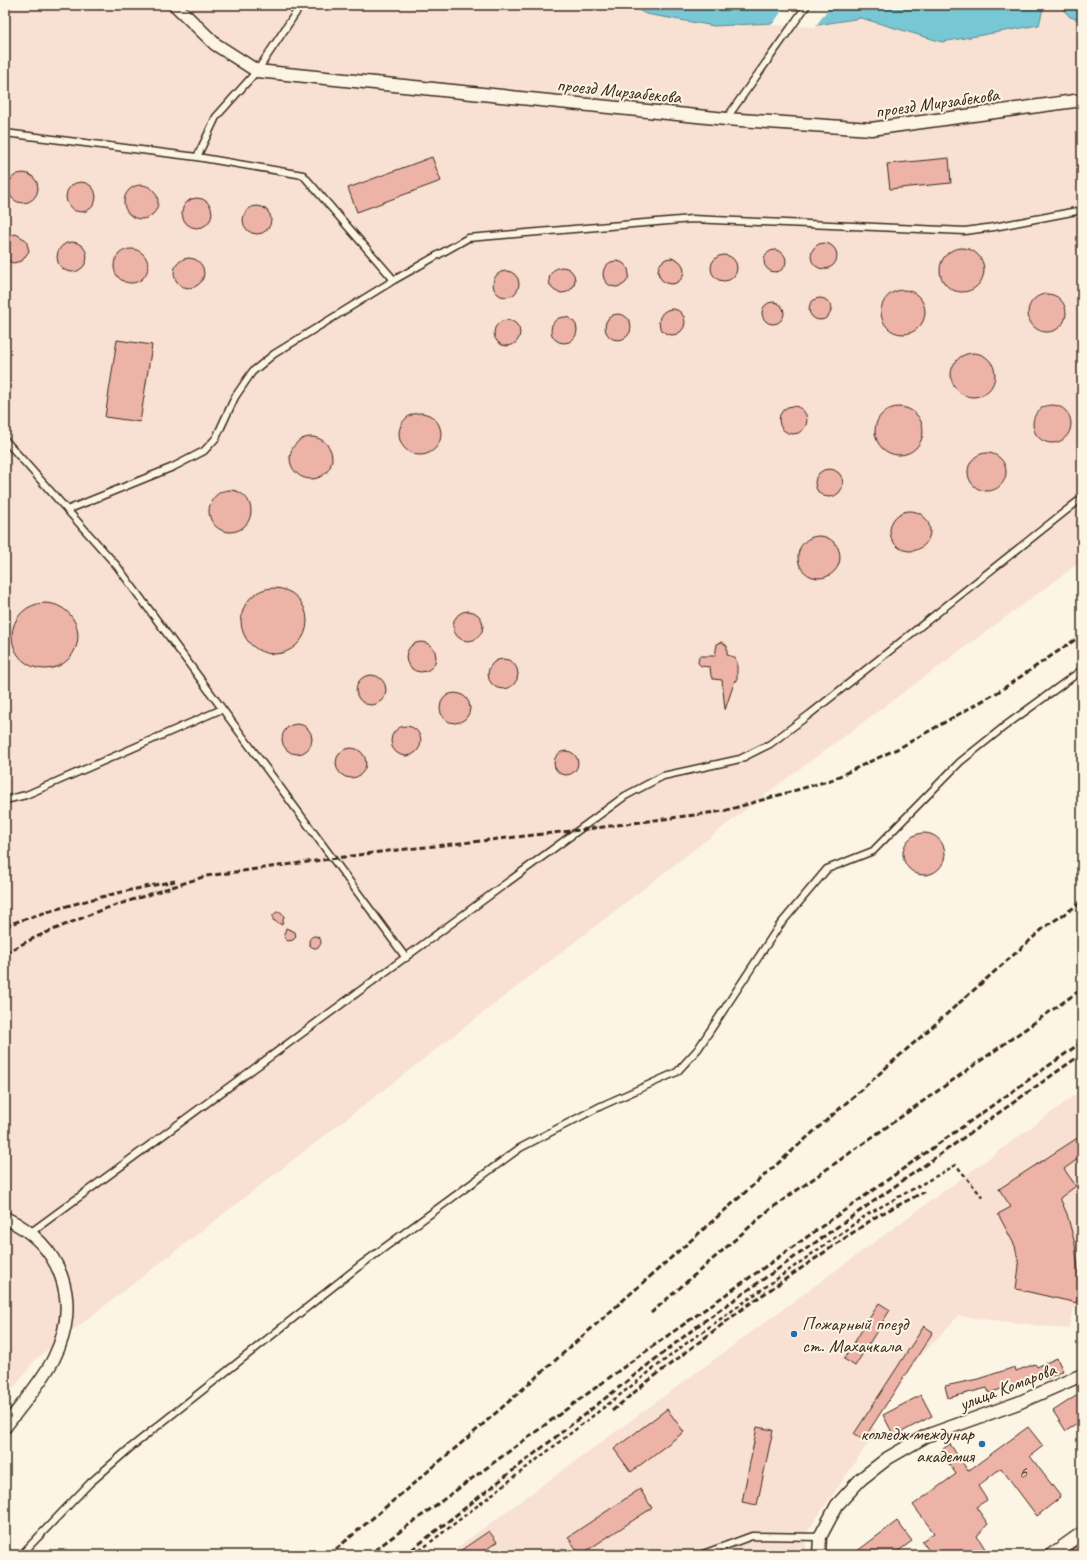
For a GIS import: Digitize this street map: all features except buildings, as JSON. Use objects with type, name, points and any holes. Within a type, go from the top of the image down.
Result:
[{"type":"street","name":"проезд Мирзабекова","points":[[175,5],[215,44],[257,71],[726,119],[870,129],[1082,100]]},
{"type":"street","points":[[5,1218],[30,1233],[44,1248],[60,1270],[66,1295],[68,1312],[65,1330],[54,1359],[5,1427]]},
{"type":"street","name":"улица Комарова","points":[[820,1537],[837,1505],[861,1479],[888,1458],[926,1436],[1018,1403],[1058,1387],[1082,1375]]},
{"type":"street","points":[[1051,1555],[1082,1533]]},
{"type":"street","points":[[819,1555],[820,1537]]},
{"type":"lane","points":[[197,157],[216,117],[257,71],[301,5]]},
{"type":"lane","points":[[726,119],[807,5]]},
{"type":"lane","points":[[5,133],[197,157],[303,175],[394,280]]},
{"type":"lane","points":[[68,510],[174,467],[204,451],[216,438],[236,397],[252,372],[274,354],[394,280],[468,238],[692,219],[965,231],[1082,210]]},
{"type":"lane","points":[[5,440],[117,566],[406,958]]},
{"type":"lane","points":[[30,1233],[625,796],[663,776],[740,759],[770,744],[810,714],[1082,498]]},
{"type":"lane","points":[[21,1555],[90,1483],[130,1448],[358,1267],[520,1148],[601,1106],[677,1072],[698,1049],[779,926],[827,869],[873,851],[960,762],[1005,726],[1082,670]]},
{"type":"lane","points":[[5,800],[26,795],[222,709]]},
{"type":"lane","points":[[700,1555],[752,1536],[820,1537]]},
{"type":"path","points":[[414,1555],[688,1342],[868,1214],[956,1165],[984,1199]]},
{"type":"shaded area","points":[[5,5],[629,5],[646,14],[817,25],[860,18],[942,42],[1039,25],[1044,5],[1059,5],[1070,17],[1082,21],[1082,561],[770,791],[36,1359],[5,1399]]},
{"type":"shaded area","points":[[1082,1090],[1082,1283],[1068,1329],[958,1316],[896,1383],[868,1424],[877,1431],[804,1536],[808,1555],[447,1555]]},
{"type":"water","points":[[629,5],[1044,5],[1039,25],[942,42],[861,18],[817,25],[773,23],[714,26],[646,14]]},
{"type":"water","points":[[1059,5],[1082,5],[1082,21],[1070,17]]},
{"type":"pier","points":[[786,5],[831,5],[815,27],[772,25]]},
{"type":"railway","points":[[5,953],[36,937],[101,910],[206,876],[380,852],[580,830],[724,811],[831,780],[901,747],[998,692],[1082,635]]},
{"type":"railway","points":[[5,926],[89,900],[175,881]]},
{"type":"railway","points":[[329,1555],[472,1434],[1045,927],[1082,902]]},
{"type":"railway","points":[[651,1313],[769,1210],[1082,989]]},
{"type":"railway","points":[[368,1555],[632,1361],[1082,1042]]},
{"type":"railway","points":[[405,1555],[700,1324],[1082,1054]]},
{"type":"railway","points":[[612,1411],[643,1385],[745,1307],[877,1216],[924,1192]]},
{"type":"place","name":"Пожарный поезд ст. Махачкала","points":[[794,1334]]},
{"type":"place","name":"колледж междунар академия","points":[[982,1444]]}]
